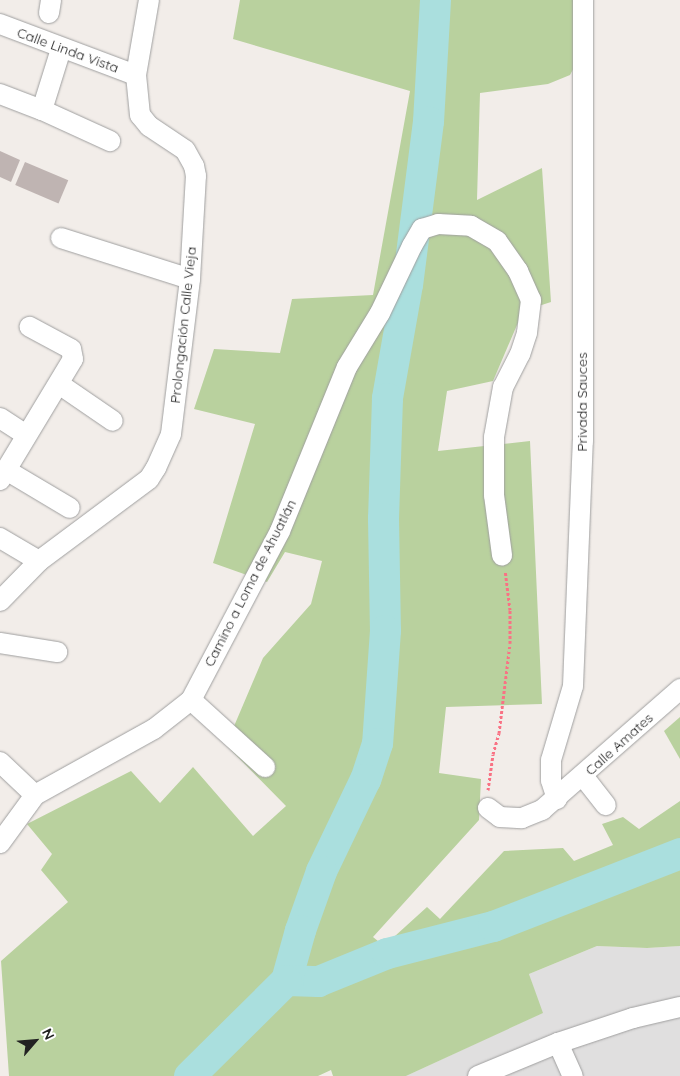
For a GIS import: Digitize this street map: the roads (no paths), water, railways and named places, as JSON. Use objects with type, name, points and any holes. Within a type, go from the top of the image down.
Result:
[{"type":"street","name":"Prolongación Calle Vieja","points":[[0,601],[39,561],[148,479],[156,468],[171,434],[190,279],[196,176],[194,166],[184,150],[144,122],[140,114],[136,75],[149,0]]},
{"type":"street","name":"Privada Sauces","points":[[557,799],[550,780],[551,760],[573,686],[582,441],[583,0]]},
{"type":"street","name":"Calle Linda Vista","points":[[0,24],[61,49],[136,75]]},
{"type":"street","points":[[42,110],[61,49]]},
{"type":"street","points":[[0,94],[42,110],[110,141]]},
{"type":"street","name":"Camino a Loma de Ahuatlán","points":[[35,795],[154,729],[191,700],[280,531],[326,420],[333,396],[347,367],[380,313],[422,229],[438,224],[471,226],[498,241],[518,271],[532,300],[527,333],[520,354],[503,387],[494,437],[494,495],[502,555]]},
{"type":"street","points":[[61,238],[190,279]]},
{"type":"street","points":[[30,327],[70,349],[73,359],[3,475],[70,508]]},
{"type":"street","points":[[59,384],[113,421]]},
{"type":"street","points":[[0,418],[26,435]]},
{"type":"street","points":[[0,538],[39,561]]},
{"type":"street","points":[[0,643],[57,652]]},
{"type":"street","name":"Calle Amates","points":[[488,808],[500,817],[522,818],[542,810],[557,799],[680,689]]},
{"type":"street","points":[[191,700],[265,767]]},
{"type":"street","points":[[0,762],[35,795],[0,843]]},
{"type":"street","points":[[582,776],[606,805]]},
{"type":"street","points":[[478,1076],[558,1043],[634,1018],[680,1007]]},
{"type":"street","points":[[558,1043],[573,1076]]},
{"type":"waterway","points":[[435,0],[428,121],[407,284],[387,398],[383,518],[385,630],[377,743],[365,779],[321,871],[300,930],[286,980],[318,981],[387,953],[493,926],[680,853]]},
{"type":"waterway","points":[[189,1076],[286,980]]}]
